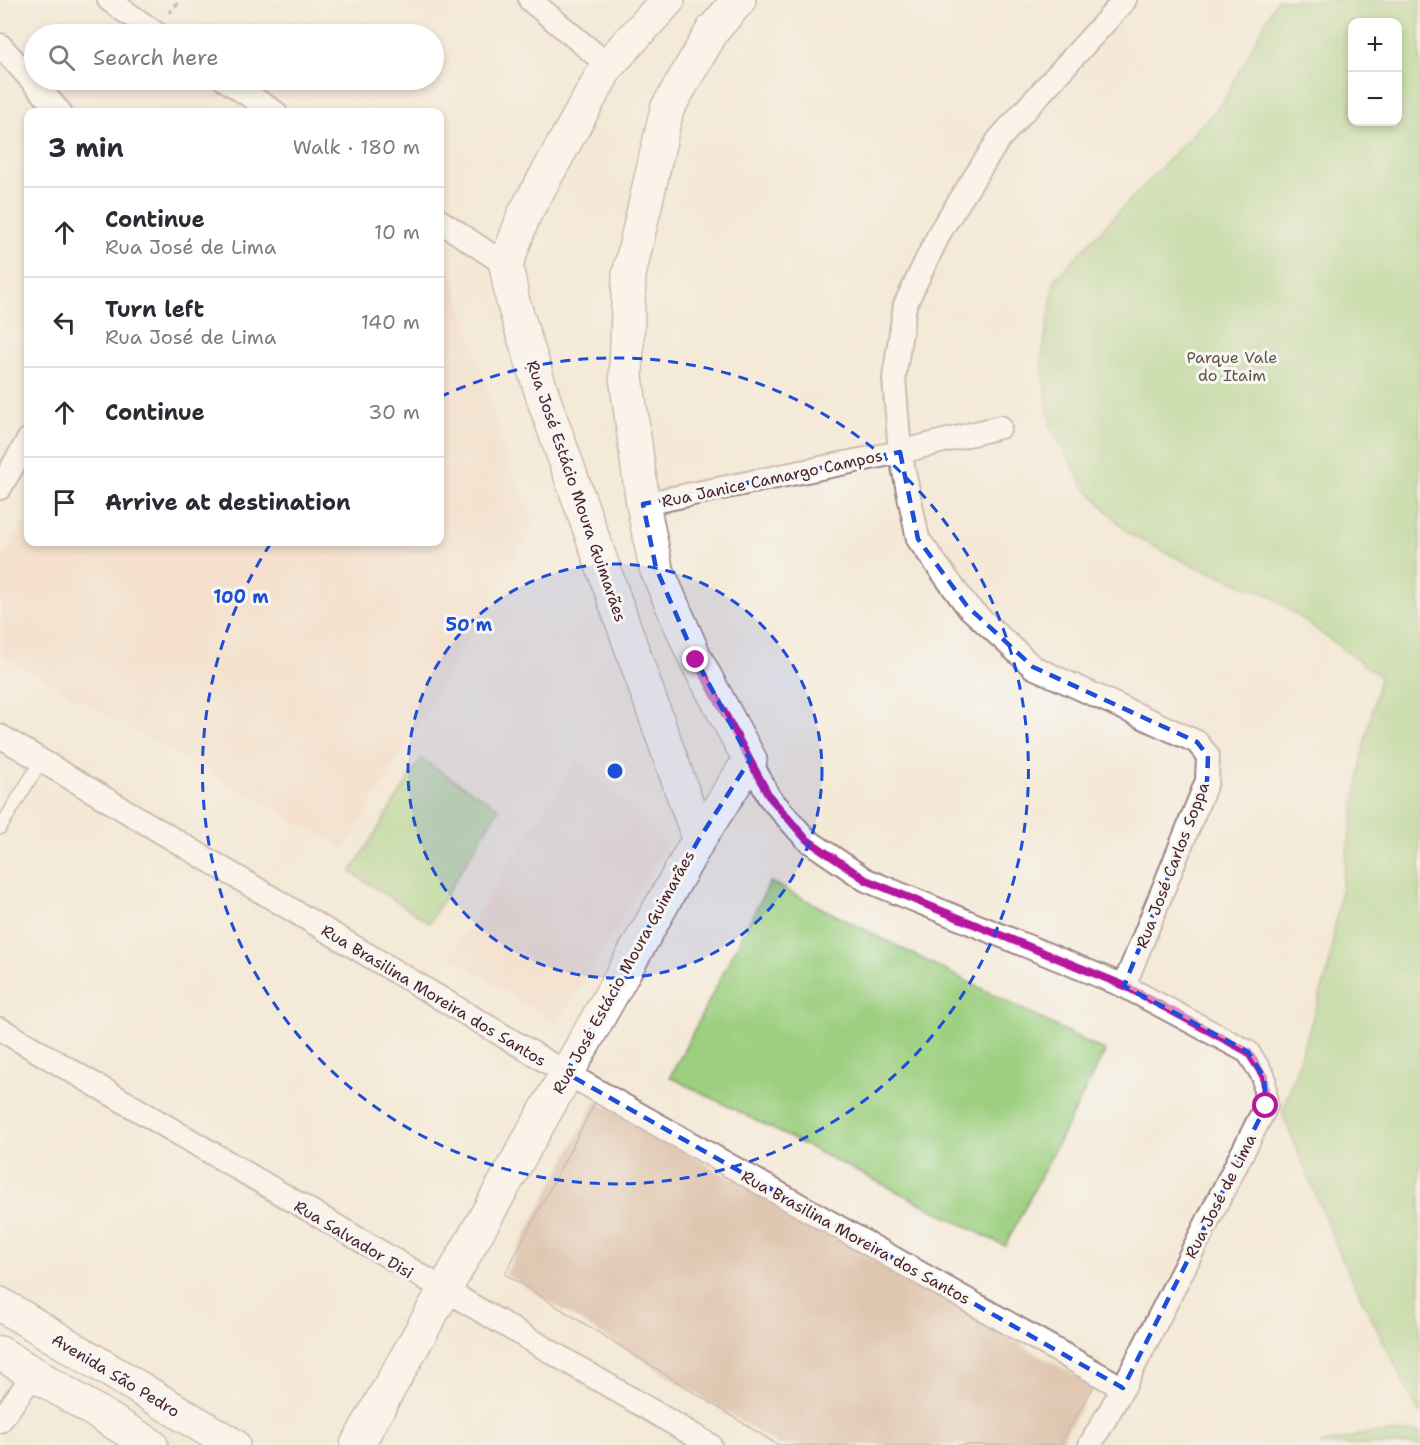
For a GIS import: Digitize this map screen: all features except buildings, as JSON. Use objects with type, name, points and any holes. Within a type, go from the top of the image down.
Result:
[{"type":"street","points":[[109,0],[143,24]]},
{"type":"street","points":[[530,0],[608,65]]},
{"type":"street","points":[[444,224],[506,265],[524,215],[608,65],[668,0]]},
{"type":"street","points":[[699,839],[750,760],[696,660],[656,568],[644,504],[626,376],[629,275],[667,109],[712,30],[739,0]]},
{"type":"street","name":"Rua José Carlos Soppa","points":[[1125,0],[999,139],[941,230],[904,305],[894,378],[900,452],[918,539],[967,606],[1033,667],[1197,742],[1208,756],[1207,780],[1125,986]]},
{"type":"street","points":[[0,45],[24,72]]},
{"type":"street","points":[[40,90],[56,108]]},
{"type":"street","points":[[241,90],[269,108]]},
{"type":"street","name":"Rua José Estácio Moura Guimarães","points":[[357,1445],[699,839],[545,403],[513,303],[506,265]]},
{"type":"street","name":"Rua Janice Camargo Campos","points":[[644,504],[900,452],[1000,427]]},
{"type":"street","points":[[0,488],[24,447]]},
{"type":"street","name":"Rua Brasilina Moreira dos Santos","points":[[0,736],[566,1073],[1123,1388]]},
{"type":"street","name":"Rua José de Lima","points":[[750,760],[769,796],[806,839],[866,880],[1125,986],[1248,1052],[1264,1077],[1266,1106],[1123,1388],[1090,1445]]},
{"type":"street","name":"Rua Salvador Disi","points":[[0,1029],[444,1292],[710,1445]]},
{"type":"street","name":"Avenida São Pedro","points":[[0,1304],[233,1445]]},
{"type":"street","points":[[0,1353],[151,1445]]},
{"type":"street","points":[[0,1421],[34,1374]]},
{"type":"lane","points":[[0,828],[41,761]]},
{"type":"highlighted area","points":[[900,452],[918,539],[967,606],[1033,667],[1197,742],[1208,756],[1207,781],[1124,986],[1248,1052],[1264,1077],[1266,1106],[1123,1388],[566,1073],[699,839],[750,760],[696,660],[656,568],[643,504]]},
{"type":"shaded area","points":[[444,268],[452,273],[514,480],[536,522],[345,849],[0,655],[0,564],[24,521],[24,546],[444,546]]},
{"type":"shaded area","points":[[578,759],[667,844],[556,1025],[450,956]]},
{"type":"green space","name":"Parque Vale do Itaim","points":[[1277,0],[1420,0],[1420,1415],[1342,1259],[1282,1113],[1328,971],[1364,745],[1380,677],[1271,596],[1187,563],[1129,534],[1083,485],[1051,427],[1041,361],[1055,279],[1223,102]]},
{"type":"green space","points":[[421,759],[499,808],[429,923],[351,872]]},
{"type":"green space","points":[[770,882],[1105,1051],[1005,1246],[670,1077]]},
{"type":"green space","points":[[1420,1432],[1420,1445],[1319,1445],[1369,1433]]},
{"type":"route","points":[[696,660],[769,796],[806,839],[866,880],[1125,986],[1248,1052],[1264,1077],[1266,1106]]}]
